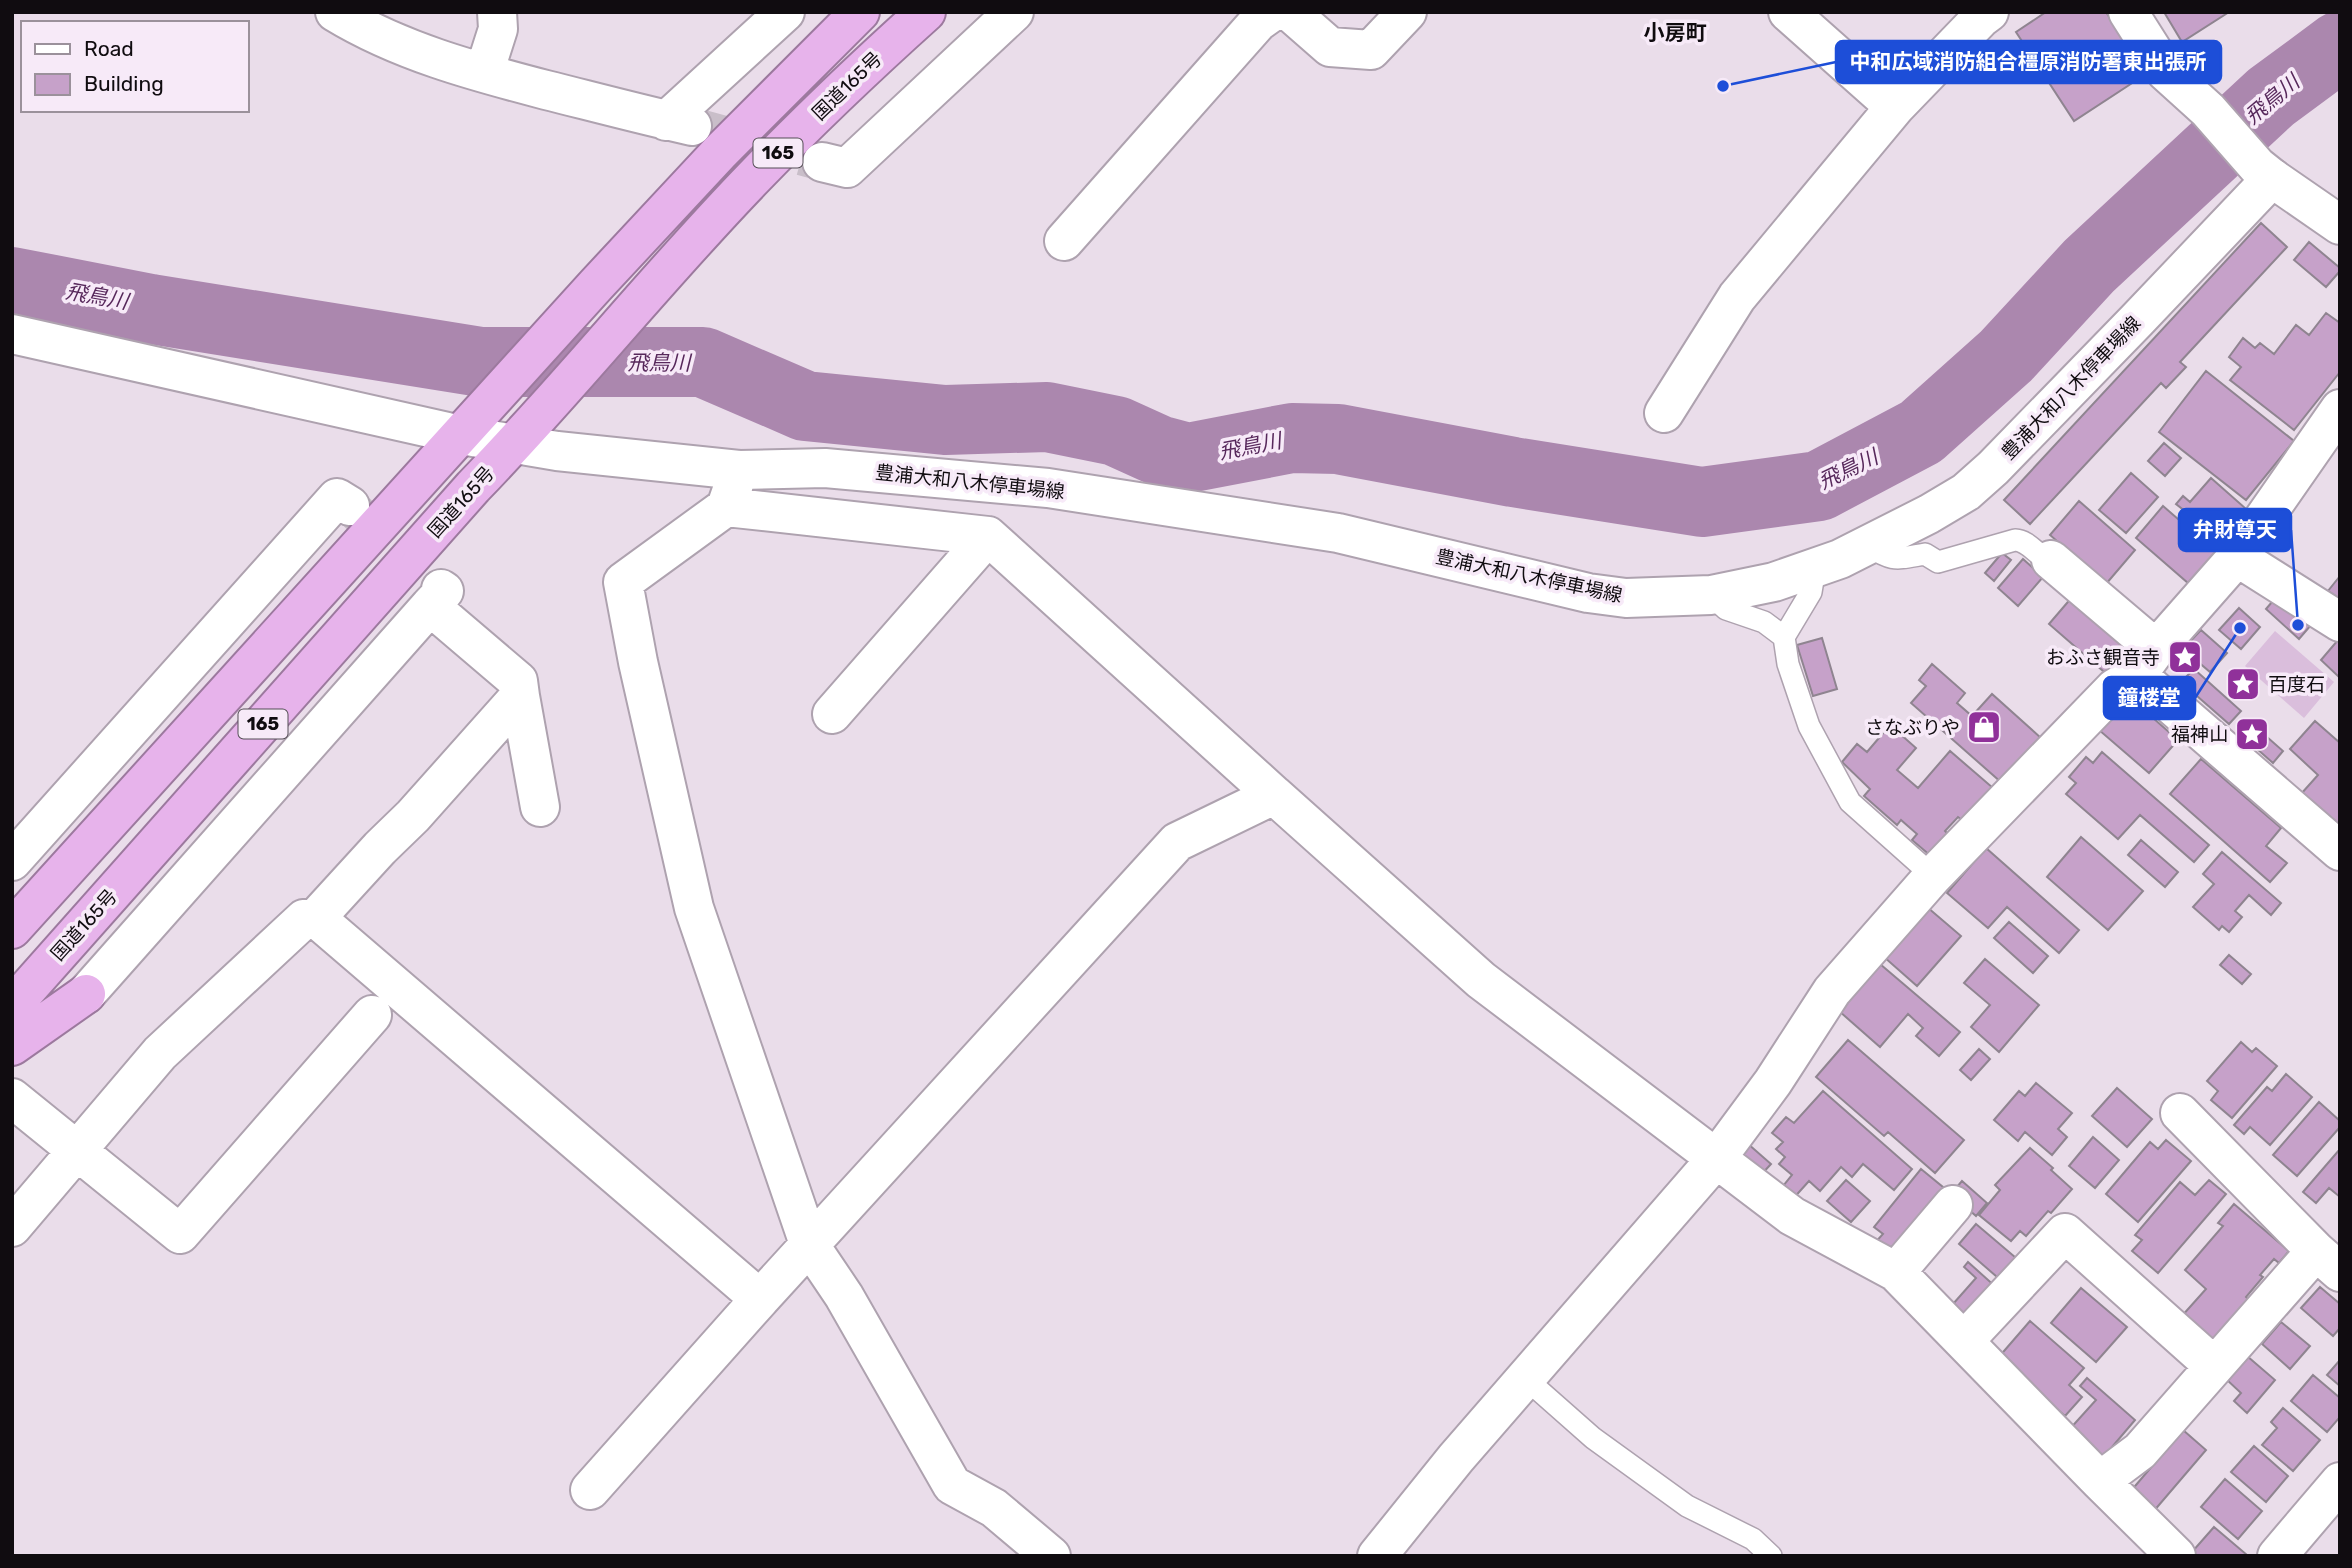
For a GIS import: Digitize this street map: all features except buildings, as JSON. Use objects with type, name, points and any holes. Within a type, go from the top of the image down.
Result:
[{"type":"highway","name":"165","points":[[12,929],[589,293],[720,152],[860,12]]},
{"type":"highway","name":"国道165号","points":[[12,1006],[464,497],[526,432],[753,178],[926,12]]},
{"type":"highway","points":[[12,1046],[86,994]]},
{"type":"street","points":[[335,12],[357,26],[395,43],[484,73],[679,124],[785,12]]},
{"type":"street","points":[[484,73],[498,29],[497,12]]},
{"type":"street","points":[[822,162],[847,168],[1014,12]]},
{"type":"street","points":[[1064,241],[1258,22],[1272,12]]},
{"type":"street","points":[[1290,12],[1330,47],[1371,50],[1407,12]]},
{"type":"street","points":[[1788,12],[1895,107]]},
{"type":"street","points":[[1664,413],[1737,297],[1895,107],[1989,12]]},
{"type":"street","points":[[2128,12],[2166,72],[2208,110],[2264,172],[2340,225]]},
{"type":"street","name":"豊浦大和八木停車場線","points":[[12,334],[526,432],[557,451],[738,470],[825,467],[1048,488],[1338,533],[1588,593],[1626,598],[1712,595],[1774,582],[1840,559],[1966,492],[1993,468],[2264,172]]},
{"type":"street","points":[[1377,1556],[1456,1458],[1716,1159],[1773,1083],[1832,991],[1933,876],[2115,688],[2146,662],[2237,557],[2340,409]]},
{"type":"street","points":[[738,470],[726,507],[622,582],[694,908],[808,1244],[844,1296],[952,1485],[1007,1556]]},
{"type":"street","points":[[12,861],[337,498],[350,506]]},
{"type":"street","points":[[726,507],[988,536],[1481,980],[1792,1216],[1896,1272],[2176,1556]]},
{"type":"street","points":[[832,714],[988,536]]},
{"type":"street","points":[[2237,557],[2340,622]]},
{"type":"street","points":[[2051,560],[2146,662],[2340,851]]},
{"type":"street","points":[[86,994],[433,596],[518,681],[540,807]]},
{"type":"street","points":[[12,1227],[160,1053],[304,919],[316,918],[380,848],[413,817],[520,695]]},
{"type":"street","points":[[590,1490],[808,1244],[1177,842],[1274,795]]},
{"type":"street","points":[[316,918],[760,1299]]},
{"type":"street","points":[[12,1098],[180,1234],[372,1015]]},
{"type":"street","points":[[2101,1481],[2140,1451],[2214,1366],[2328,1261],[2180,1113]]},
{"type":"street","points":[[1896,1272],[1954,1205]]},
{"type":"street","points":[[1964,1341],[2066,1233],[2214,1366]]},
{"type":"street","points":[[2277,1556],[2340,1482]]},
{"type":"street","points":[[952,1485],[994,1508],[1051,1556]]},
{"type":"lane","points":[[1867,545],[1895,559],[1925,554],[1938,562],[2015,540],[2025,541],[2044,559],[2051,560]]},
{"type":"lane","points":[[1815,568],[1811,592],[1784,638],[1788,664],[1809,726],[1850,802],[1933,876]]},
{"type":"lane","points":[[1712,595],[1726,609],[1764,622],[1784,638]]},
{"type":"lane","points":[[1525,1378],[1593,1438],[1687,1507],[1753,1539],[1771,1556]]},
{"type":"shaded area","points":[[2275,631],[2334,682],[2304,718],[2245,666]]},
{"type":"waterway","name":"飛鳥川","points":[[12,282],[151,309],[481,362],[703,362],[805,406],[945,420],[1047,417],[1116,431],[1158,450],[1188,458],[1292,438],[1338,439],[1513,472],[1702,502],[1819,486],[1921,432],[2006,356],[2089,266],[2271,97],[2340,46]]},
{"type":"tunnel","points":[[692,126],[822,162]]},
{"type":"tunnel","points":[[352,508],[436,585]]},
{"type":"place","name":"中和広域消防組合橿原消防署東出張所","points":[[1723,86]]},
{"type":"place","name":"弁財尊天","points":[[2298,625]]},
{"type":"place","name":"鐘楼堂","points":[[2240,628]]},
{"type":"place","name":"おふさ観音寺","points":[[2185,657]]},
{"type":"place","name":"百度石","points":[[2243,684]]},
{"type":"place","name":"さなぶりや","points":[[1984,727]]},
{"type":"place","name":"福神山","points":[[2252,734]]},
{"type":"district","name":"小房町","points":[[1675,32]]}]
